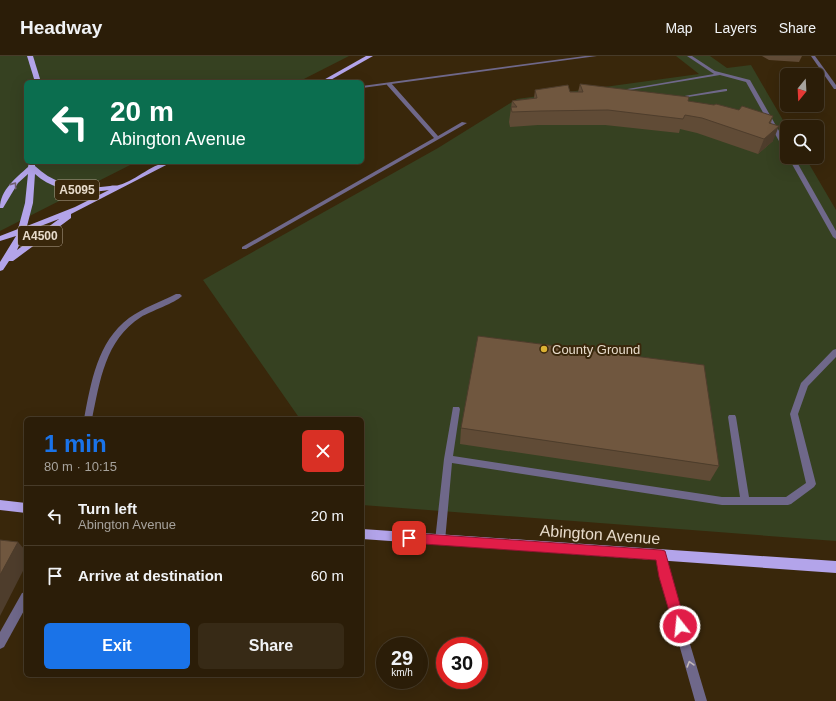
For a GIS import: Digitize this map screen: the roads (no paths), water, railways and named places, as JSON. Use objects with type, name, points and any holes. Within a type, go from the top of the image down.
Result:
[{"type":"main road","points":[[30,56],[37,80]]},
{"type":"main road","points":[[327,80],[370,56]]},
{"type":"main road","name":"A4500","points":[[0,238],[78,209],[165,164]]},
{"type":"main road","points":[[0,206],[16,182],[32,165]]},
{"type":"main road","points":[[2,266],[11,253],[22,230],[29,205],[32,165]]},
{"type":"main road","name":"A5095","points":[[32,165],[39,176],[50,182],[63,187],[78,190],[101,190],[128,184]]},
{"type":"main road","name":"A4500","points":[[2,266],[78,209]]},
{"type":"main road","points":[[0,505],[24,508]]},
{"type":"main road","name":"Abington Avenue","points":[[364,534],[836,567]]},
{"type":"street","points":[[364,87],[595,56]]},
{"type":"street","points":[[689,56],[719,74],[748,81],[780,138]]},
{"type":"street","points":[[813,56],[836,88]]},
{"type":"street","points":[[612,92],[719,74]]},
{"type":"street","points":[[389,84],[437,138]]},
{"type":"street","points":[[627,90],[633,94]]},
{"type":"street","points":[[672,99],[725,90]]},
{"type":"street","points":[[244,248],[464,123]]},
{"type":"street","points":[[795,164],[836,237]]},
{"type":"street","points":[[88,417],[100,364],[115,336],[127,324],[144,313],[178,296]]},
{"type":"street","points":[[448,459],[722,501],[788,501],[810,484],[794,414],[804,385],[836,352]]},
{"type":"street","points":[[440,540],[448,459],[456,409]]},
{"type":"street","points":[[732,417],[745,501]]},
{"type":"street","points":[[661,555],[665,577],[701,701]]},
{"type":"street","points":[[0,643],[24,601]]},
{"type":"place","name":"County Ground","points":[[544,349]]}]
